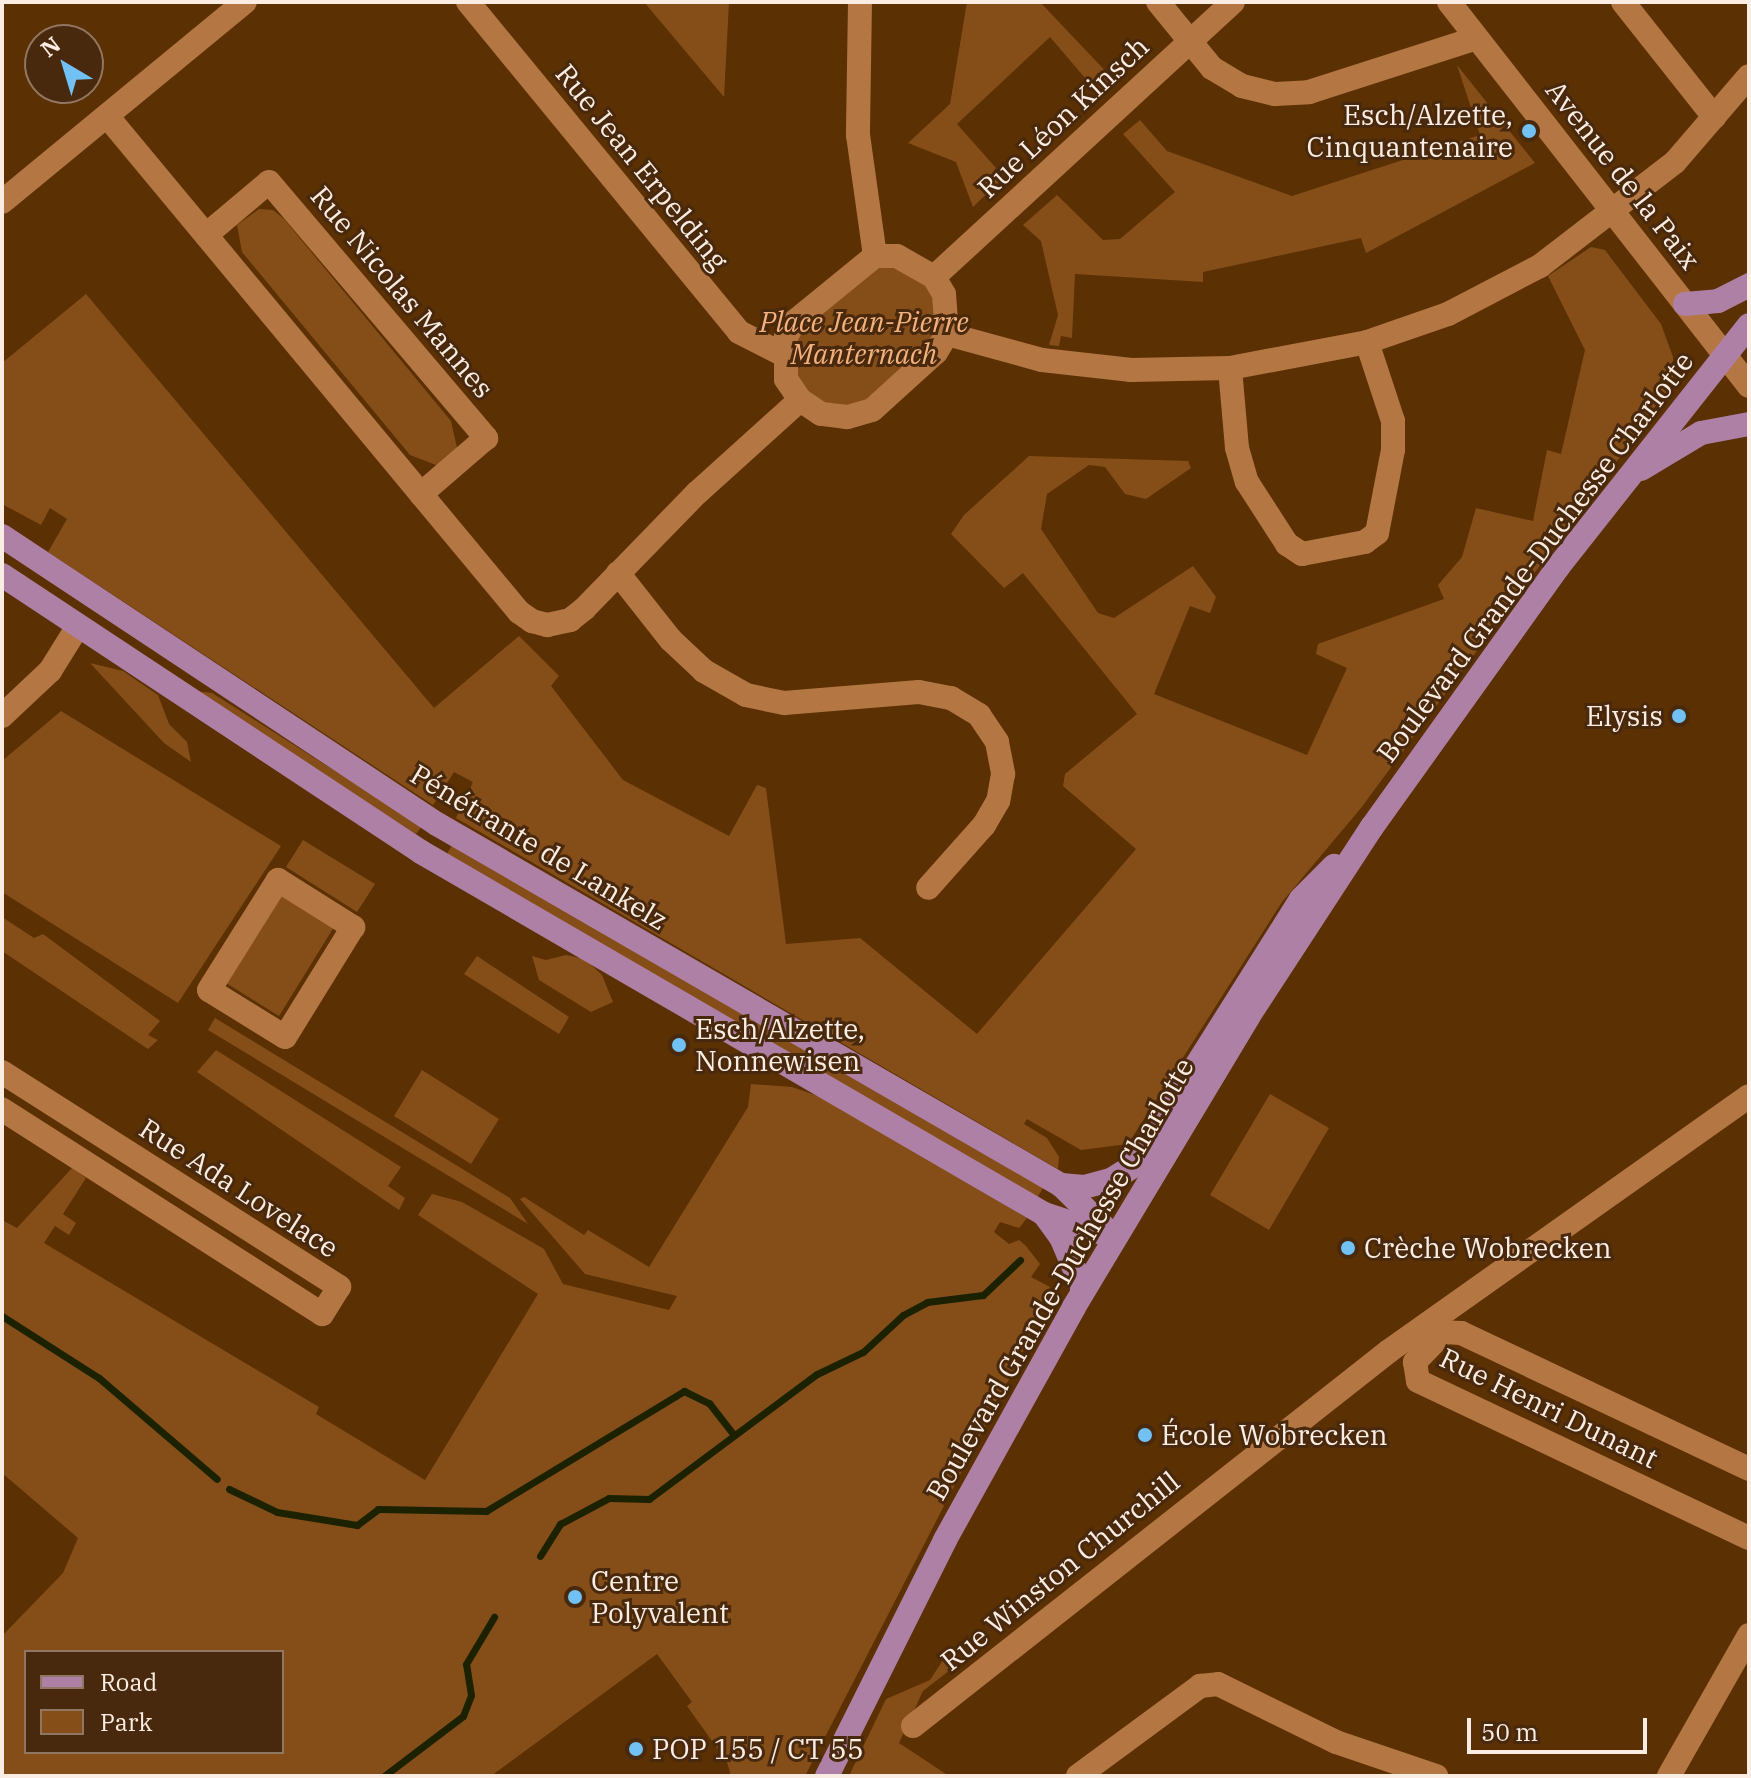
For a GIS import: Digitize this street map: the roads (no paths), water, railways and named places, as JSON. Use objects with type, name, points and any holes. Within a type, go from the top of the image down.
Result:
[{"type":"main road","points":[[1685,304],[1718,301],[1749,285]]},
{"type":"main road","name":"Boulevard Grande-Duchesse Charlotte","points":[[827,1776],[945,1540],[1083,1289],[1372,827],[1629,476],[1749,325]]},
{"type":"main road","points":[[1629,476],[1701,433],[1749,424]]},
{"type":"main road","name":"Pénétrante de Lankelz","points":[[2,536],[86,613],[421,852],[1044,1214],[1114,1237]]},
{"type":"main road","name":"Pénétrante de Lankelz","points":[[2,575],[86,613],[221,684],[437,824],[1061,1185],[1114,1237]]},
{"type":"main road","name":"Boulevard Grande-Duchesse Charlotte","points":[[1061,1185],[1097,1184],[1133,1166],[1301,899],[1372,827]]},
{"type":"main road","name":"Pénétrante de Lankelz","points":[[1044,1214],[1074,1263],[1083,1289]]},
{"type":"street","points":[[2,202],[245,2]]},
{"type":"street","name":"Rue Jean Erpelding","points":[[468,2],[739,332],[782,354]]},
{"type":"street","points":[[860,2],[858,135],[875,256]]},
{"type":"street","points":[[1158,2],[1212,68],[1242,86],[1275,94],[1309,92],[1477,38]]},
{"type":"street","name":"Rue Léon Kinsch","points":[[934,277],[1233,2]]},
{"type":"street","name":"Avenue de la Paix","points":[[1449,2],[1749,386]]},
{"type":"street","points":[[1623,2],[1714,117]]},
{"type":"street","points":[[947,334],[1072,363],[1131,370],[1230,368],[1367,342],[1448,314],[1540,266],[1675,162],[1749,76]]},
{"type":"street","points":[[107,116],[421,494],[532,621],[547,625],[570,620],[800,400]]},
{"type":"street","name":"Rue Nicolas Mannes","points":[[206,235],[269,182],[486,438],[421,494]]},
{"type":"street","points":[[875,256],[897,256],[934,277],[944,294],[947,334],[936,352],[872,410],[834,416],[800,400],[786,379],[782,354],[794,322],[858,265],[875,256]]},
{"type":"street","points":[[1230,368],[1237,448],[1247,482],[1287,544],[1302,554],[1365,542],[1377,533],[1393,450],[1393,421],[1367,342]]},
{"type":"street","points":[[618,573],[671,640],[704,671],[746,695],[784,703],[919,692],[951,698],[979,715],[997,742],[1003,774],[998,801],[984,825],[928,888]]},
{"type":"street","points":[[2,716],[50,671],[86,613]]},
{"type":"street","points":[[278,880],[353,927],[285,1037],[209,990],[278,880]]},
{"type":"street","name":"Rue Ada Lovelace","points":[[2,1072],[339,1287],[322,1314],[2,1109]]},
{"type":"street","name":"Rue Winston Churchill","points":[[913,1726],[1389,1351],[1746,1104]]},
{"type":"street","name":"Rue Henri Dunant","points":[[1749,1469],[1461,1333],[1444,1332],[1415,1362],[1418,1381],[1749,1538]]},
{"type":"street","points":[[1669,1776],[1688,1735],[1749,1635]]},
{"type":"street","points":[[1078,1776],[1200,1686],[1218,1684],[1336,1742],[1436,1776]]},
{"type":"street","points":[[1653,1776],[1688,1735]]},
{"type":"waterway","points":[[540,1556],[560,1524],[609,1498],[649,1499],[817,1374],[863,1352],[903,1315],[927,1302],[983,1295],[1020,1260]]},
{"type":"waterway","points":[[2,1316],[99,1378],[217,1479]]},
{"type":"waterway","points":[[229,1489],[277,1512],[357,1525],[378,1509],[486,1511],[684,1391],[709,1403],[734,1435]]},
{"type":"waterway","points":[[384,1776],[463,1716],[471,1695],[466,1664],[494,1617]]},
{"type":"place","name":"Esch/Alzette, Cinquantenaire","points":[[1529,131]]},
{"type":"place","name":"Elysis","points":[[1679,716]]},
{"type":"place","name":"Esch/Alzette, Nonnewisen","points":[[679,1045]]},
{"type":"place","name":"Crèche Wobrecken","points":[[1348,1248]]},
{"type":"place","name":"École Wobrecken","points":[[1145,1435]]},
{"type":"place","name":"Centre Polyvalent","points":[[575,1597]]},
{"type":"place","name":"POP 155 / CT 55","points":[[636,1749]]},
{"type":"park label","name":"Place Jean-Pierre Manternach","points":[[864,338]]}]
